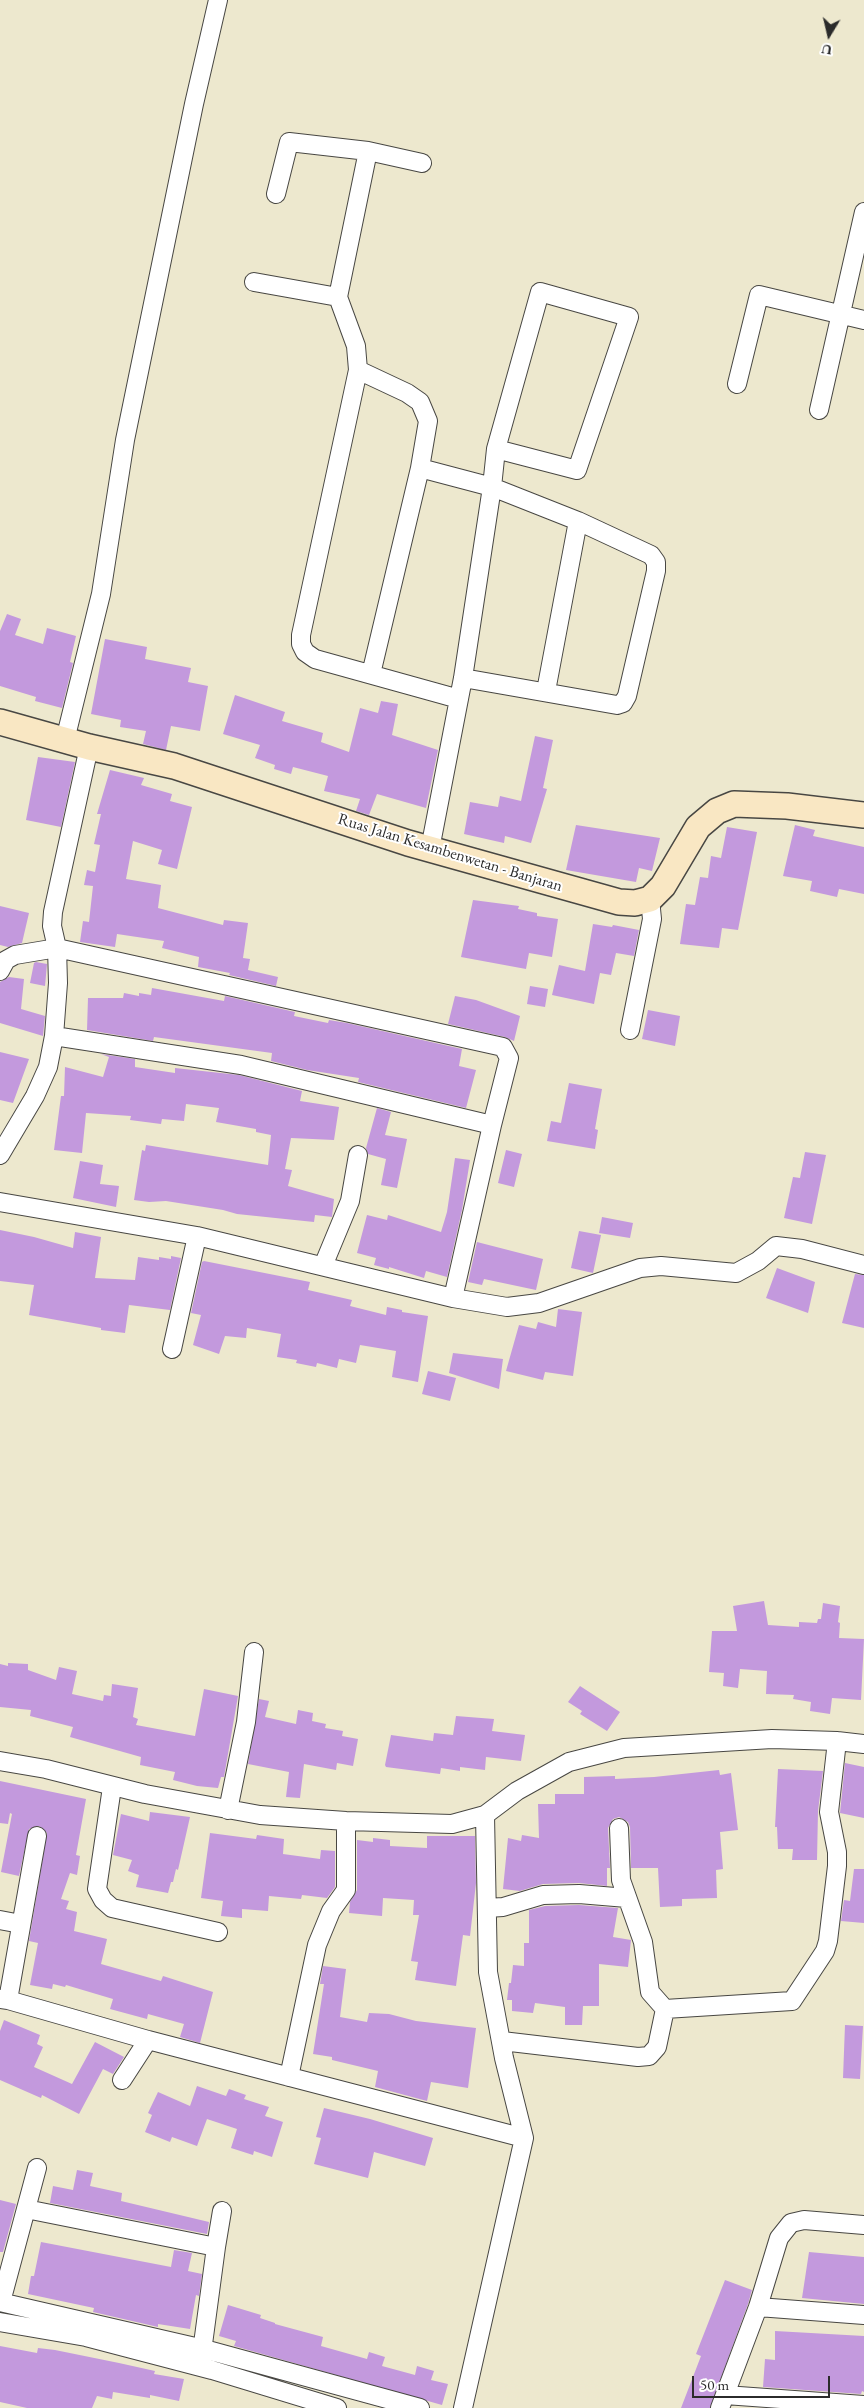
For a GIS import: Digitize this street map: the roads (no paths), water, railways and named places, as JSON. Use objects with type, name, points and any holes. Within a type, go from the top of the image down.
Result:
[{"type":"main road","name":"Ruas Jalan Kesambenwetan - Banjaran","points":[[0,722],[90,747],[174,766],[430,849],[619,902],[635,903],[650,899]]},
{"type":"main road","points":[[650,899],[663,886],[698,826],[717,811],[734,804],[787,806],[864,815]]},
{"type":"street","points":[[65,740],[101,594],[127,431],[194,104],[218,0]]},
{"type":"street","points":[[276,194],[289,142],[368,151],[422,163]]},
{"type":"street","points":[[368,151],[338,297],[356,346],[358,370],[301,635],[301,644],[305,652],[315,659],[459,698]]},
{"type":"street","points":[[819,410],[864,212]]},
{"type":"street","points":[[254,282],[338,297]]},
{"type":"street","points":[[430,849],[463,678],[492,488],[496,448],[540,292],[629,317],[577,470],[496,448]]},
{"type":"street","points":[[737,384],[759,295],[864,320]]},
{"type":"street","points":[[358,370],[407,393],[420,402],[428,421],[420,468],[371,674]]},
{"type":"street","points":[[420,468],[492,488],[578,521],[651,554],[656,562],[656,571],[627,696],[623,703],[617,705],[546,691],[463,678]]},
{"type":"street","points":[[546,691],[578,521]]},
{"type":"street","points":[[0,1156],[36,1096],[48,1067],[54,1036],[58,983],[56,948],[52,926],[54,904],[90,747]]},
{"type":"street","points":[[630,1030],[652,919],[650,899]]},
{"type":"street","points":[[0,971],[6,960],[15,954],[56,948],[503,1047],[509,1058],[453,1298]]},
{"type":"street","points":[[54,1036],[241,1065],[492,1125]]},
{"type":"street","points":[[323,1266],[350,1201],[358,1155]]},
{"type":"street","points":[[0,1202],[197,1236],[453,1298],[507,1307],[522,1306],[640,1268],[661,1266],[736,1273],[752,1265],[776,1246],[802,1249],[864,1264]]},
{"type":"street","points":[[172,1349],[197,1236]]},
{"type":"street","points":[[228,1810],[246,1722],[254,1652]]},
{"type":"street","points":[[0,1761],[46,1769],[112,1786],[260,1815],[346,1821],[452,1824],[485,1815],[517,1790],[569,1762],[624,1748],[772,1739],[837,1741],[864,1744]]},
{"type":"street","points":[[665,2009],[792,2001],[801,1990],[825,1951],[828,1941],[837,1866],[837,1852],[829,1812],[837,1741]]},
{"type":"street","points":[[112,1786],[97,1889],[103,1900],[112,1908],[218,1932]]},
{"type":"street","points":[[463,2408],[524,2138],[488,1972],[485,1815]]},
{"type":"street","points":[[289,2078],[317,1944],[331,1911],[346,1890],[346,1821]]},
{"type":"street","points":[[619,1828],[620,1873],[643,1942],[650,1992],[665,2009]]},
{"type":"street","points":[[37,1836],[22,1924],[4,2000],[289,2078],[524,2138]]},
{"type":"street","points":[[487,1908],[510,1906],[542,1895],[579,1894],[627,1898]]},
{"type":"street","points":[[0,1920],[22,1924]]},
{"type":"street","points":[[502,2041],[602,2054],[649,2056],[657,2047],[665,2009]]},
{"type":"street","points":[[122,2080],[148,2040]]},
{"type":"street","points":[[37,2168],[1,2302],[204,2349],[420,2408]]},
{"type":"street","points":[[26,2209],[216,2247]]},
{"type":"street","points":[[199,2367],[204,2349],[222,2211]]},
{"type":"street","points":[[864,2225],[804,2220],[791,2224],[779,2238],[758,2306],[723,2402],[864,2404]]},
{"type":"street","points":[[758,2306],[864,2315]]},
{"type":"street","points":[[0,2322],[86,2338],[199,2367],[337,2408]]},
{"type":"street","points":[[282,2392],[287,2372]]}]
